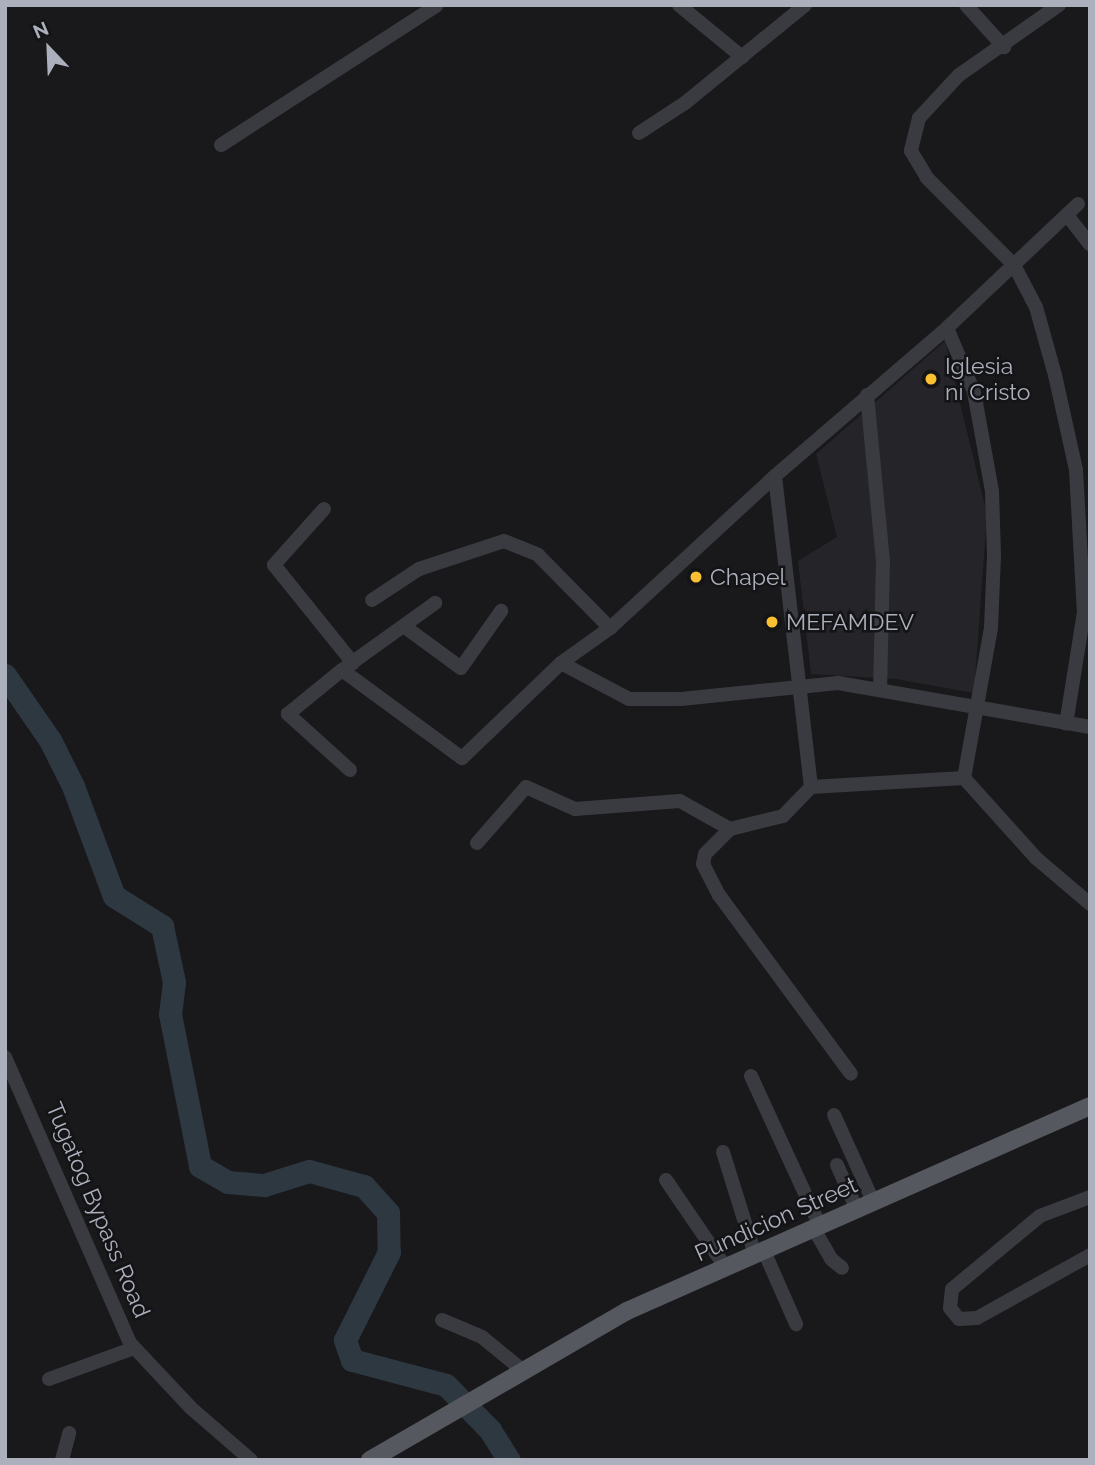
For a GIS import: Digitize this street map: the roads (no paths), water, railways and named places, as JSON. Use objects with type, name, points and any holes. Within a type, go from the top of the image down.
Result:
[{"type":"main road","name":"Pundicion Street","points":[[370,1460],[521,1369],[626,1311],[1090,1105]]},
{"type":"street","points":[[221,145],[437,5]]},
{"type":"street","points":[[679,5],[742,57]]},
{"type":"street","points":[[639,133],[742,57],[805,5]]},
{"type":"street","points":[[965,5],[1004,47]]},
{"type":"street","points":[[1059,5],[1004,47],[959,75],[919,118],[911,151],[927,178],[1014,265],[1036,307],[1076,470],[1084,612],[1066,724]]},
{"type":"street","points":[[324,509],[274,565],[347,666],[462,758],[561,663],[610,628],[775,476],[947,328],[1072,209],[1090,244]]},
{"type":"street","points":[[947,328],[974,392],[992,491],[991,628],[979,708],[964,778]]},
{"type":"street","points":[[867,395],[883,560],[880,690]]},
{"type":"street","points":[[775,476],[811,788]]},
{"type":"street","points":[[372,600],[419,569],[504,541],[538,555],[610,628]]},
{"type":"street","points":[[350,770],[288,714],[347,666],[435,603]]},
{"type":"street","points":[[405,627],[461,668],[501,611]]},
{"type":"street","points":[[561,663],[629,699],[681,699],[838,683],[1090,727]]},
{"type":"street","points":[[851,1073],[705,873],[705,854],[730,829],[783,816],[811,788],[964,778]]},
{"type":"street","points":[[964,778],[1036,858],[1090,904]]},
{"type":"street","points":[[477,843],[526,788],[575,808],[680,801],[730,829]]},
{"type":"street","name":"Tugatog Bypass Road","points":[[5,1057],[116,1316],[134,1348],[191,1408],[251,1460]]},
{"type":"street","points":[[751,1076],[831,1259],[842,1268]]},
{"type":"street","points":[[834,1115],[865,1206]]},
{"type":"street","points":[[723,1152],[760,1253],[796,1324]]},
{"type":"street","points":[[837,1166],[865,1206]]},
{"type":"street","points":[[666,1180],[726,1268]]},
{"type":"street","points":[[1090,1197],[1040,1216],[952,1289],[950,1308],[959,1319],[977,1318],[1090,1255]]},
{"type":"street","points":[[442,1320],[482,1337],[521,1369]]},
{"type":"street","points":[[49,1379],[134,1348]]},
{"type":"street","points":[[62,1460],[69,1433]]},
{"type":"waterway","points":[[5,675],[50,740],[73,786],[114,896],[162,926],[174,982],[170,1014],[200,1166],[228,1182],[264,1185],[309,1171],[364,1186],[388,1213],[389,1252],[345,1340],[352,1360],[446,1385],[490,1430],[509,1460]]},
{"type":"place","name":"Iglesia ni Cristo","points":[[931,379]]},
{"type":"place","name":"Chapel","points":[[696,577]]},
{"type":"place","name":"MEFAMDEV","points":[[772,622]]}]
